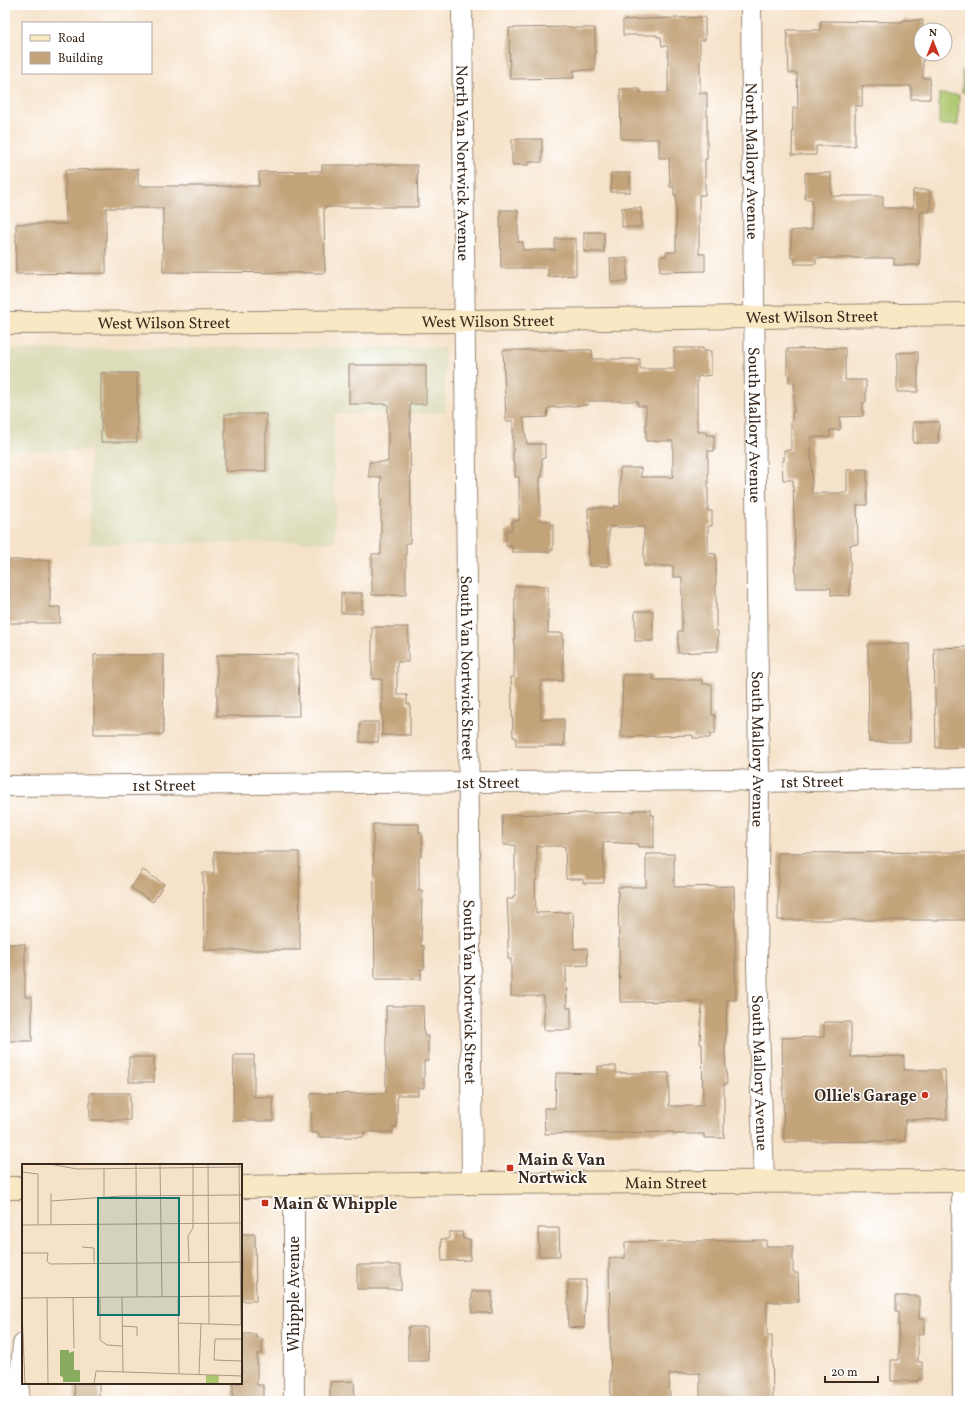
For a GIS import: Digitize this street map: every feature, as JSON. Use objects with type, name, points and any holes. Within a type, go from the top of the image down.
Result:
[{"type":"main road","name":"West Wilson Street","points":[[5,323],[464,321],[970,314]]},
{"type":"main road","name":"Main Street","points":[[242,1187],[472,1182],[966,1181]]},
{"type":"main road","points":[[5,1188],[22,1188]]},
{"type":"street","name":"North Van Nortwick Avenue","points":[[462,5],[464,321]]},
{"type":"street","name":"North Mallory Avenue","points":[[751,5],[754,316]]},
{"type":"street","name":"South Mallory Avenue","points":[[754,316],[759,782],[757,966],[764,1182]]},
{"type":"street","name":"South Van Nortwick Street","points":[[464,321],[472,1182]]},
{"type":"street","name":"1st Street","points":[[5,786],[737,780],[759,782],[970,778]]},
{"type":"street","points":[[963,1401],[966,1181]]},
{"type":"street","name":"Whipple Avenue","points":[[294,1187],[294,1401]]},
{"type":"street","points":[[18,1401],[22,1355]]},
{"type":"shaded area","points":[[445,347],[445,413],[334,414],[335,542],[90,544],[90,450],[5,451],[5,349]]},
{"type":"green space","points":[[962,70],[970,70],[970,92],[962,92]]},
{"type":"green space","points":[[939,94],[959,95],[958,125],[939,125]]},
{"type":"building","points":[[705,17],[705,40],[700,40],[700,93],[707,93],[707,159],[705,159],[705,195],[699,195],[699,254],[705,254],[705,271],[660,272],[660,256],[666,256],[666,252],[676,252],[676,195],[674,195],[674,187],[670,187],[669,158],[659,158],[659,139],[621,139],[620,89],[640,89],[641,93],[668,93],[668,46],[662,46],[661,37],[657,37],[657,35],[623,35],[623,20]]},
{"type":"building","points":[[903,20],[923,20],[923,22],[913,22],[913,62],[923,62],[923,78],[930,78],[930,99],[911,99],[911,86],[862,86],[862,106],[855,106],[855,146],[816,146],[816,155],[792,155],[793,108],[798,108],[797,73],[789,73],[787,30],[820,30],[821,21],[903,22]]},
{"type":"building","points":[[509,28],[595,28],[595,70],[574,70],[574,78],[510,79]]},
{"type":"building","points":[[512,139],[542,139],[542,162],[529,162],[529,165],[512,165]]},
{"type":"building","points":[[322,165],[417,165],[418,207],[324,207],[325,273],[163,272],[163,208],[106,208],[106,273],[16,274],[16,224],[66,224],[65,170],[138,169],[138,186],[259,186],[259,172],[322,171]]},
{"type":"building","points":[[611,173],[630,173],[630,192],[611,192]]},
{"type":"building","points":[[805,173],[831,173],[831,196],[883,196],[883,208],[913,208],[913,190],[930,190],[930,212],[920,212],[920,265],[894,265],[894,258],[816,258],[816,264],[795,264],[795,258],[791,258],[791,231],[812,229],[812,199],[805,199]]},
{"type":"building","points":[[622,208],[641,208],[641,227],[622,227]]},
{"type":"building","points":[[500,210],[518,210],[518,242],[523,242],[523,250],[555,250],[555,239],[576,239],[576,275],[548,277],[548,268],[501,268]]},
{"type":"building","points":[[584,232],[604,232],[604,252],[584,252]]},
{"type":"building","points":[[610,258],[627,258],[627,282],[611,282]]},
{"type":"building","points":[[674,348],[703,348],[703,351],[711,351],[711,375],[697,377],[697,432],[706,432],[706,435],[714,435],[714,451],[708,451],[708,511],[712,511],[712,526],[708,526],[708,553],[716,554],[716,631],[718,631],[718,651],[678,653],[678,631],[682,631],[682,577],[673,577],[673,566],[644,566],[644,527],[609,527],[609,566],[589,566],[588,508],[614,508],[614,506],[620,506],[620,468],[641,468],[641,477],[673,477],[673,441],[646,441],[646,406],[638,406],[638,401],[588,401],[588,405],[548,408],[547,417],[523,418],[527,444],[545,444],[545,458],[542,458],[542,477],[540,477],[540,521],[550,521],[550,524],[553,524],[553,550],[550,550],[550,552],[512,552],[512,546],[506,546],[506,530],[512,530],[512,521],[519,521],[519,477],[515,477],[515,463],[513,463],[513,421],[506,421],[503,350],[592,350],[592,359],[640,359],[640,369],[674,369]]},
{"type":"building","points":[[845,348],[845,380],[866,380],[866,402],[863,402],[863,416],[840,417],[840,430],[830,430],[830,437],[811,437],[812,493],[847,493],[847,470],[867,469],[867,505],[857,505],[858,544],[850,545],[850,596],[831,595],[831,588],[796,588],[793,480],[783,480],[782,461],[784,461],[784,450],[791,450],[791,421],[792,412],[794,412],[794,382],[789,382],[789,374],[787,374],[787,349]]},
{"type":"building","points":[[918,352],[918,392],[897,392],[897,353]]},
{"type":"building","points":[[349,365],[426,365],[426,404],[410,404],[411,527],[410,543],[406,543],[406,595],[372,595],[372,554],[381,554],[381,477],[369,477],[369,462],[388,462],[388,404],[349,404]]},
{"type":"building","points":[[101,373],[137,373],[137,442],[101,442]]},
{"type":"building","points":[[225,414],[266,414],[266,471],[225,471]]},
{"type":"building","points":[[913,422],[939,422],[938,443],[913,443]]},
{"type":"building","points":[[5,560],[50,560],[50,607],[60,607],[60,623],[5,623]]},
{"type":"building","points":[[515,586],[548,586],[548,633],[563,633],[563,681],[541,681],[541,719],[564,719],[564,746],[516,746],[516,737],[513,737],[511,677],[514,677]]},
{"type":"building","points":[[341,593],[362,593],[362,613],[341,613]]},
{"type":"building","points":[[635,611],[653,611],[653,641],[635,641]]},
{"type":"building","points":[[372,627],[408,627],[408,662],[397,662],[397,695],[407,695],[407,704],[410,704],[410,735],[382,735],[382,679],[372,679]]},
{"type":"building","points":[[868,644],[909,644],[910,742],[869,742]]},
{"type":"building","points":[[970,647],[970,747],[936,748],[934,648]]},
{"type":"building","points":[[298,654],[299,716],[217,716],[217,655]]},
{"type":"building","points":[[94,655],[164,655],[163,734],[94,734]]},
{"type":"building","points":[[623,675],[653,675],[653,680],[702,680],[702,684],[712,684],[712,715],[715,715],[715,734],[710,734],[710,738],[693,738],[693,735],[621,737]]},
{"type":"building","points":[[360,722],[378,722],[378,742],[360,742]]},
{"type":"building","points":[[634,810],[651,810],[651,815],[654,815],[654,847],[638,847],[638,844],[603,842],[604,883],[583,883],[583,879],[566,879],[565,846],[537,846],[537,880],[535,880],[536,913],[573,912],[574,949],[587,948],[588,965],[566,966],[567,1008],[571,1008],[571,1030],[544,1030],[544,996],[511,996],[511,959],[508,959],[509,939],[507,899],[513,899],[513,896],[515,896],[515,845],[503,845],[502,815],[634,812]]},
{"type":"building","points":[[373,824],[419,824],[419,833],[422,833],[422,856],[419,856],[419,890],[422,890],[421,946],[424,946],[424,969],[421,969],[421,979],[375,979]]},
{"type":"building","points":[[214,852],[299,852],[300,950],[204,950],[203,873],[214,873]]},
{"type":"building","points":[[969,852],[969,920],[778,920],[778,853]]},
{"type":"building","points":[[646,854],[674,854],[674,887],[734,886],[736,1000],[727,1000],[725,1052],[727,1084],[724,1084],[724,1138],[704,1138],[704,1134],[674,1134],[674,1132],[545,1134],[544,1108],[555,1108],[556,1073],[598,1074],[598,1066],[616,1066],[616,1073],[669,1073],[669,1106],[703,1106],[702,1044],[700,1044],[702,1001],[620,1002],[618,887],[646,887]]},
{"type":"building","points":[[143,870],[164,884],[153,902],[131,888]]},
{"type":"building","points":[[5,944],[25,944],[25,997],[32,997],[32,1041],[5,1041]]},
{"type":"building","points":[[386,1006],[423,1006],[424,1036],[428,1036],[428,1061],[424,1061],[424,1088],[418,1088],[418,1095],[397,1095],[397,1127],[393,1127],[393,1132],[364,1132],[364,1137],[319,1137],[319,1133],[311,1133],[311,1094],[386,1093]]},
{"type":"building","points":[[824,1022],[851,1022],[851,1057],[904,1056],[904,1070],[945,1070],[947,1119],[905,1120],[905,1141],[784,1142],[782,1038],[824,1037]]},
{"type":"building","points":[[234,1055],[254,1055],[254,1097],[273,1097],[273,1121],[233,1121]]},
{"type":"building","points":[[129,1057],[154,1057],[154,1082],[129,1082]]},
{"type":"building","points":[[90,1093],[130,1093],[130,1120],[90,1120]]},
{"type":"building","points":[[538,1228],[559,1228],[560,1256],[539,1256]]},
{"type":"building","points":[[449,1232],[462,1232],[463,1239],[470,1239],[470,1260],[442,1261],[441,1239],[449,1239]]},
{"type":"building","points":[[242,1234],[255,1234],[256,1301],[242,1301]]},
{"type":"building","points":[[766,1240],[766,1246],[793,1246],[793,1273],[798,1273],[799,1302],[767,1302],[767,1336],[772,1336],[773,1401],[700,1401],[700,1373],[669,1374],[670,1401],[611,1401],[609,1258],[625,1258],[625,1242]]},
{"type":"building","points":[[357,1265],[401,1265],[401,1289],[357,1289]]},
{"type":"building","points":[[568,1280],[586,1280],[584,1328],[568,1327]]},
{"type":"building","points":[[472,1291],[492,1291],[492,1313],[472,1313]]},
{"type":"building","points":[[896,1296],[919,1296],[919,1319],[924,1319],[924,1334],[918,1334],[918,1362],[922,1362],[922,1379],[918,1379],[918,1381],[891,1381],[891,1360],[899,1360],[899,1311],[896,1311]]},
{"type":"building","points":[[408,1327],[427,1327],[428,1361],[408,1361]]},
{"type":"building","points":[[242,1334],[256,1334],[256,1338],[262,1338],[262,1354],[257,1354],[257,1385],[263,1385],[263,1401],[233,1401],[233,1384],[242,1384]]},
{"type":"building","points":[[354,1381],[355,1401],[330,1401],[330,1382]]},
{"type":"building","points":[[74,1384],[99,1384],[99,1401],[75,1401]]},
{"type":"place","name":"Ollie's Garage","points":[[925,1095]]},
{"type":"place","name":"Main & Van Nortwick","points":[[510,1168]]},
{"type":"place","name":"Main & Whipple","points":[[265,1203]]}]
